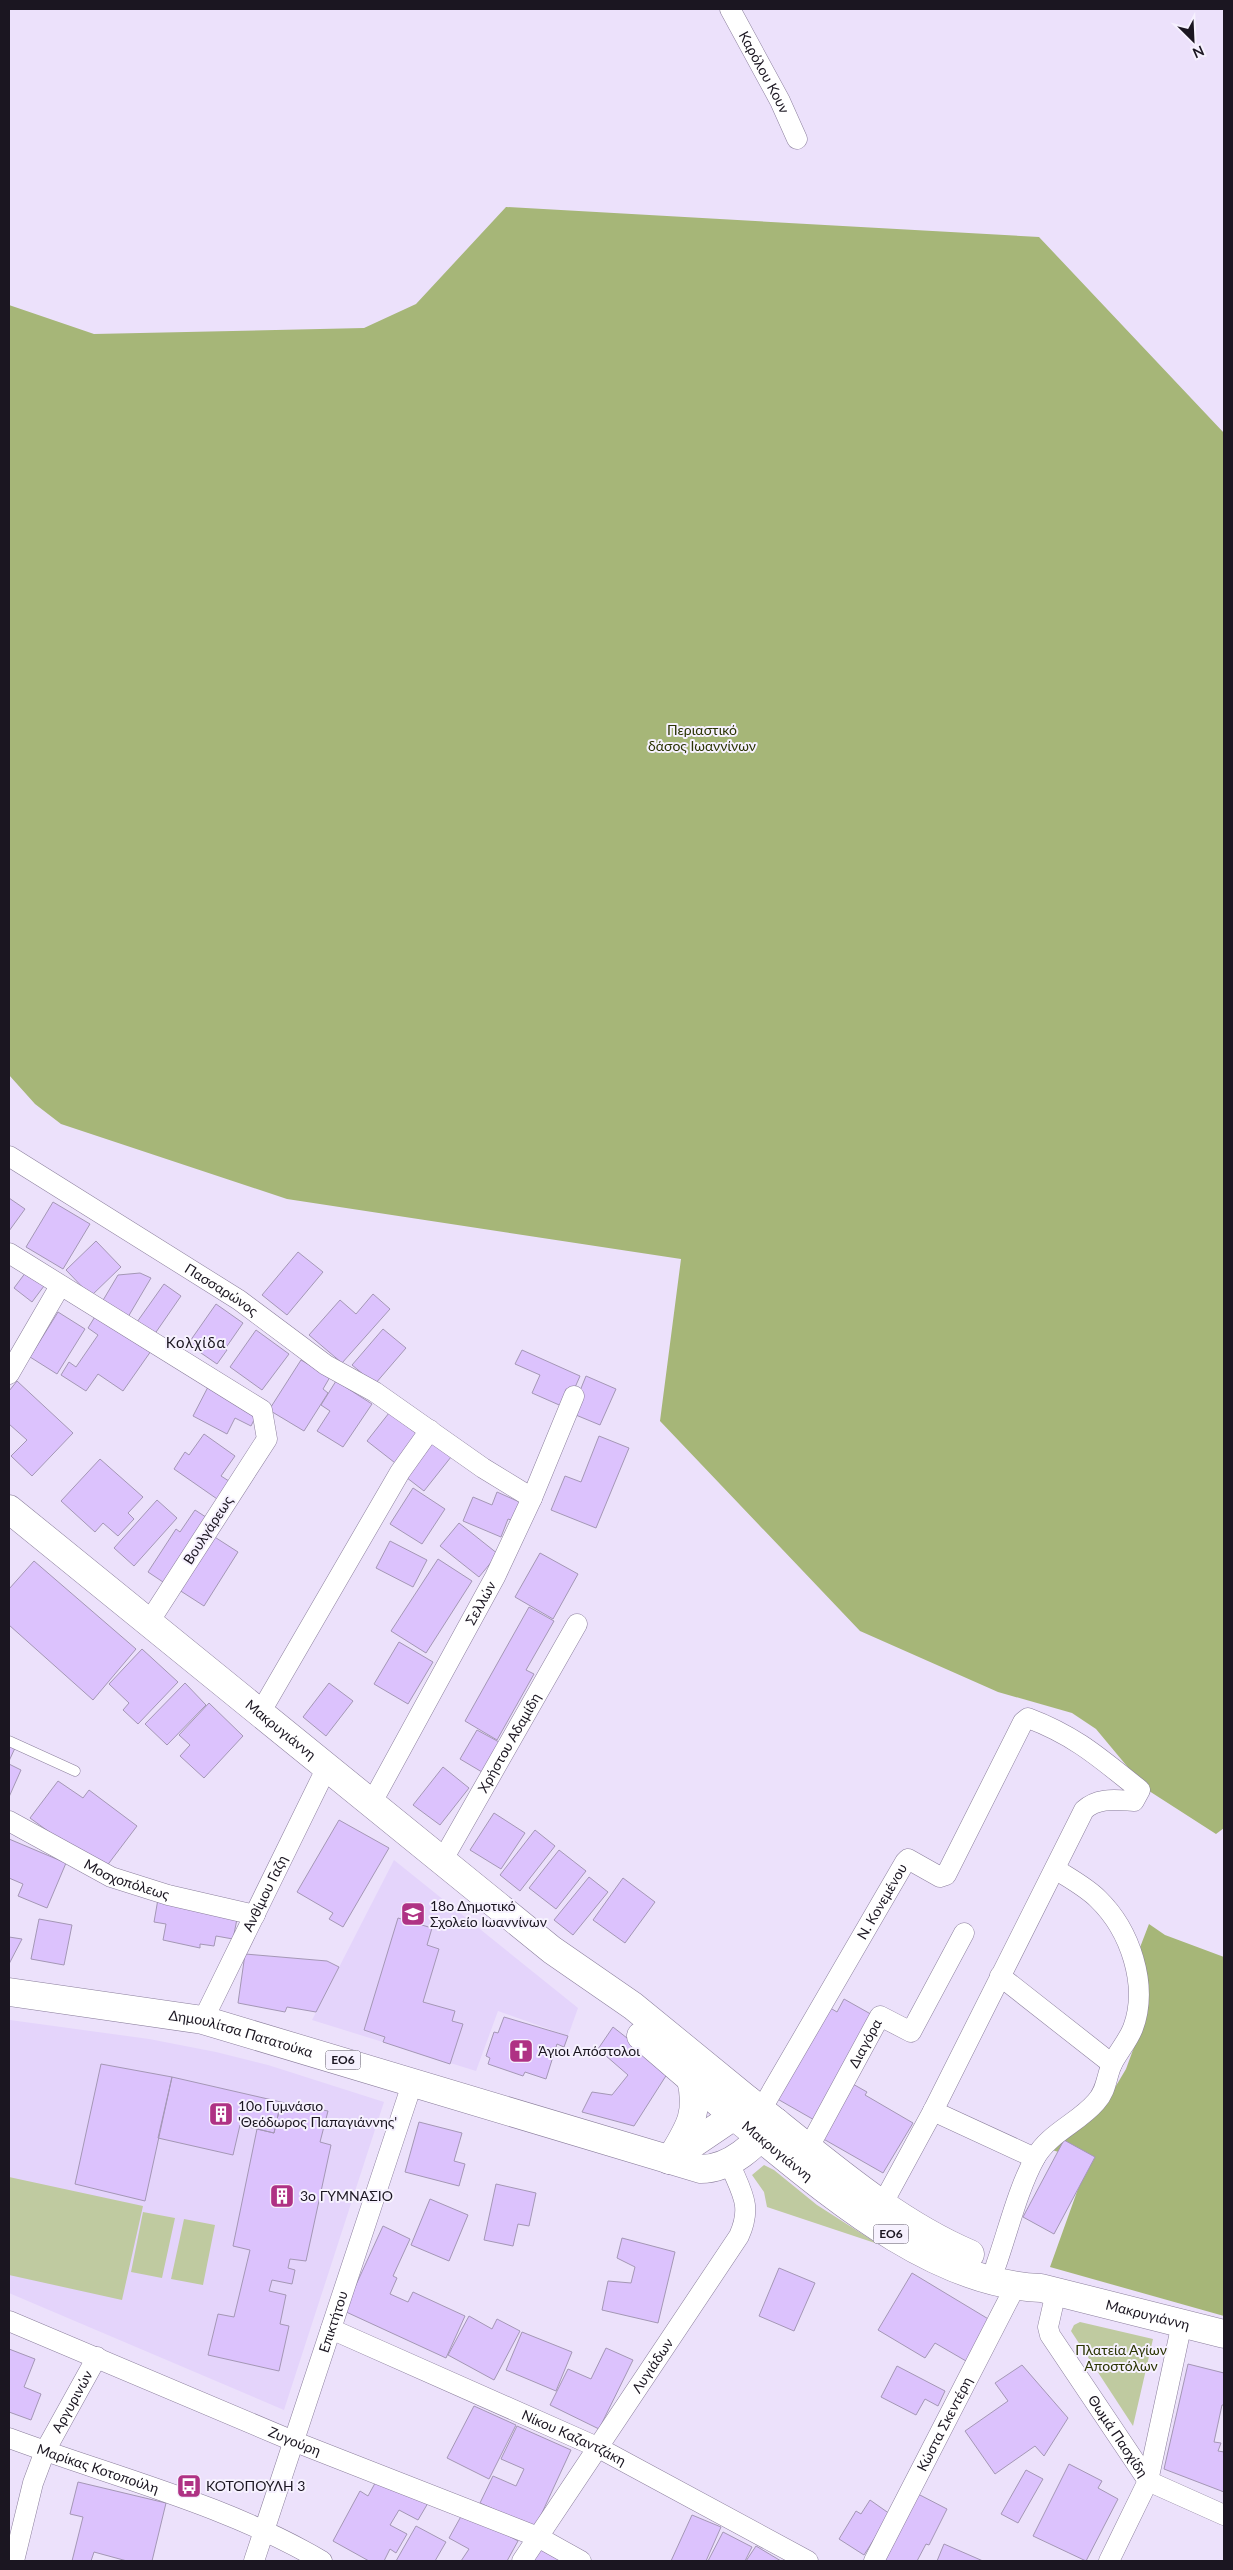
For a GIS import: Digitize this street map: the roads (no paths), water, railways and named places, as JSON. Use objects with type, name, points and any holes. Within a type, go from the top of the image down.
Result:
[{"type":"main road","name":"Μακρυγιάννη","points":[[9,1509],[552,1950],[633,2006],[756,2117],[826,2191],[886,2232],[960,2270],[1015,2287],[1049,2290],[1224,2334]]},
{"type":"main road","name":"Μακρυγιάννη","points":[[552,1950],[633,2030],[691,2079],[809,2147],[883,2203],[954,2247],[1049,2290]]},
{"type":"main road","name":"Δημουλίτσα Πατατούκα","points":[[9,1992],[204,2020],[413,2081],[701,2169],[718,2167],[729,2162],[756,2117]]},
{"type":"main road","points":[[669,2160],[689,2128],[694,2114],[695,2097],[691,2079]]},
{"type":"main road","points":[[669,2160],[756,2117]]},
{"type":"street","name":"Καρόλου Κουν","points":[[730,9],[780,101],[797,139]]},
{"type":"street","name":"Πασσαρώνος","points":[[9,1156],[239,1300],[326,1365],[375,1392],[483,1468],[532,1498]]},
{"type":"street","points":[[9,1253],[60,1286],[9,1374]]},
{"type":"street","name":"Βουλγάρεως","points":[[60,1286],[262,1410],[268,1439],[149,1622]]},
{"type":"street","name":"Σελλών","points":[[371,1804],[495,1577],[532,1498],[574,1396]]},
{"type":"street","points":[[260,1712],[400,1472],[430,1430]]},
{"type":"street","name":"Χρήστου Αδαμίδη","points":[[442,1861],[577,1624]]},
{"type":"street","name":"Ν. Κονεμένου","points":[[756,2117],[905,1862],[908,1859],[940,1877],[946,1875],[1023,1722],[1028,1718],[1073,1737],[1140,1790],[1134,1801],[1112,1800],[1092,1802],[1084,1810],[1055,1868]]},
{"type":"street","name":"Ανθίμου Γαζη","points":[[204,2020],[327,1767]]},
{"type":"street","name":"Μοσχοπόλεως","points":[[9,1821],[111,1877],[160,1893],[255,1915]]},
{"type":"street","points":[[883,2203],[933,2111],[1055,1868],[1098,1898],[1111,1914],[1126,1940],[1137,1972],[1138,2010],[1127,2040],[1112,2064],[1105,2089],[1097,2101],[1088,2111],[1048,2142],[1035,2158],[996,2265]]},
{"type":"street","name":"Διαγόρα","points":[[809,2147],[880,2016],[911,2032],[964,1933]]},
{"type":"street","points":[[1000,1976],[1112,2064]]},
{"type":"street","name":"Επικτήτου","points":[[254,2561],[413,2081]]},
{"type":"street","points":[[933,2111],[1035,2158]]},
{"type":"street","name":"Λυγιάδων","points":[[522,2561],[738,2236],[746,2220],[746,2208],[729,2162]]},
{"type":"street","name":"Κώστα Σκεντέρη","points":[[874,2561],[1015,2287]]},
{"type":"street","name":"Θωμά Πασχίδη","points":[[1049,2290],[1048,2327],[1050,2335],[1148,2481],[1224,2515]]},
{"type":"street","name":"Ζυγούρη","points":[[9,2321],[293,2441],[538,2537],[581,2561]]},
{"type":"street","points":[[1109,2561],[1148,2481],[1182,2323]]},
{"type":"street","name":"Νίκου Καζαντζάκη","points":[[332,2329],[597,2447],[808,2561]]},
{"type":"street","name":"Αργυρινών","points":[[14,2561],[33,2483],[45,2451],[97,2357]]},
{"type":"street","name":"Μαρίκας Κοτοπούλη","points":[[9,2438],[208,2507],[264,2530],[322,2561]]},
{"type":"lane","points":[[9,1741],[75,1772]]},
{"type":"place","name":"18ο Δημοτικό Σχολείο Ιωαννίνων","points":[[413,1914]]},
{"type":"place","name":"Άγιοι Απόστολοι","points":[[521,2051]]},
{"type":"place","name":"10ο Γυμνάσιο 'Θεόδωρος Παπαγιάννης'","points":[[221,2114]]},
{"type":"place","name":"3ο ΓΥΜΝΑΣΙΟ","points":[[282,2196]]},
{"type":"place","name":"ΚΟΤΟΠΟΥΛΗ 3","points":[[189,2486]]},
{"type":"district","name":"Κολχίδα","points":[[196,1343]]},
{"type":"park label","name":"Περιαστικό δάσος Ιωαννίνων","points":[[702,738]]},
{"type":"park label","name":"Πλατεία Αγίων Αποστόλων","points":[[1121,2358]]}]
